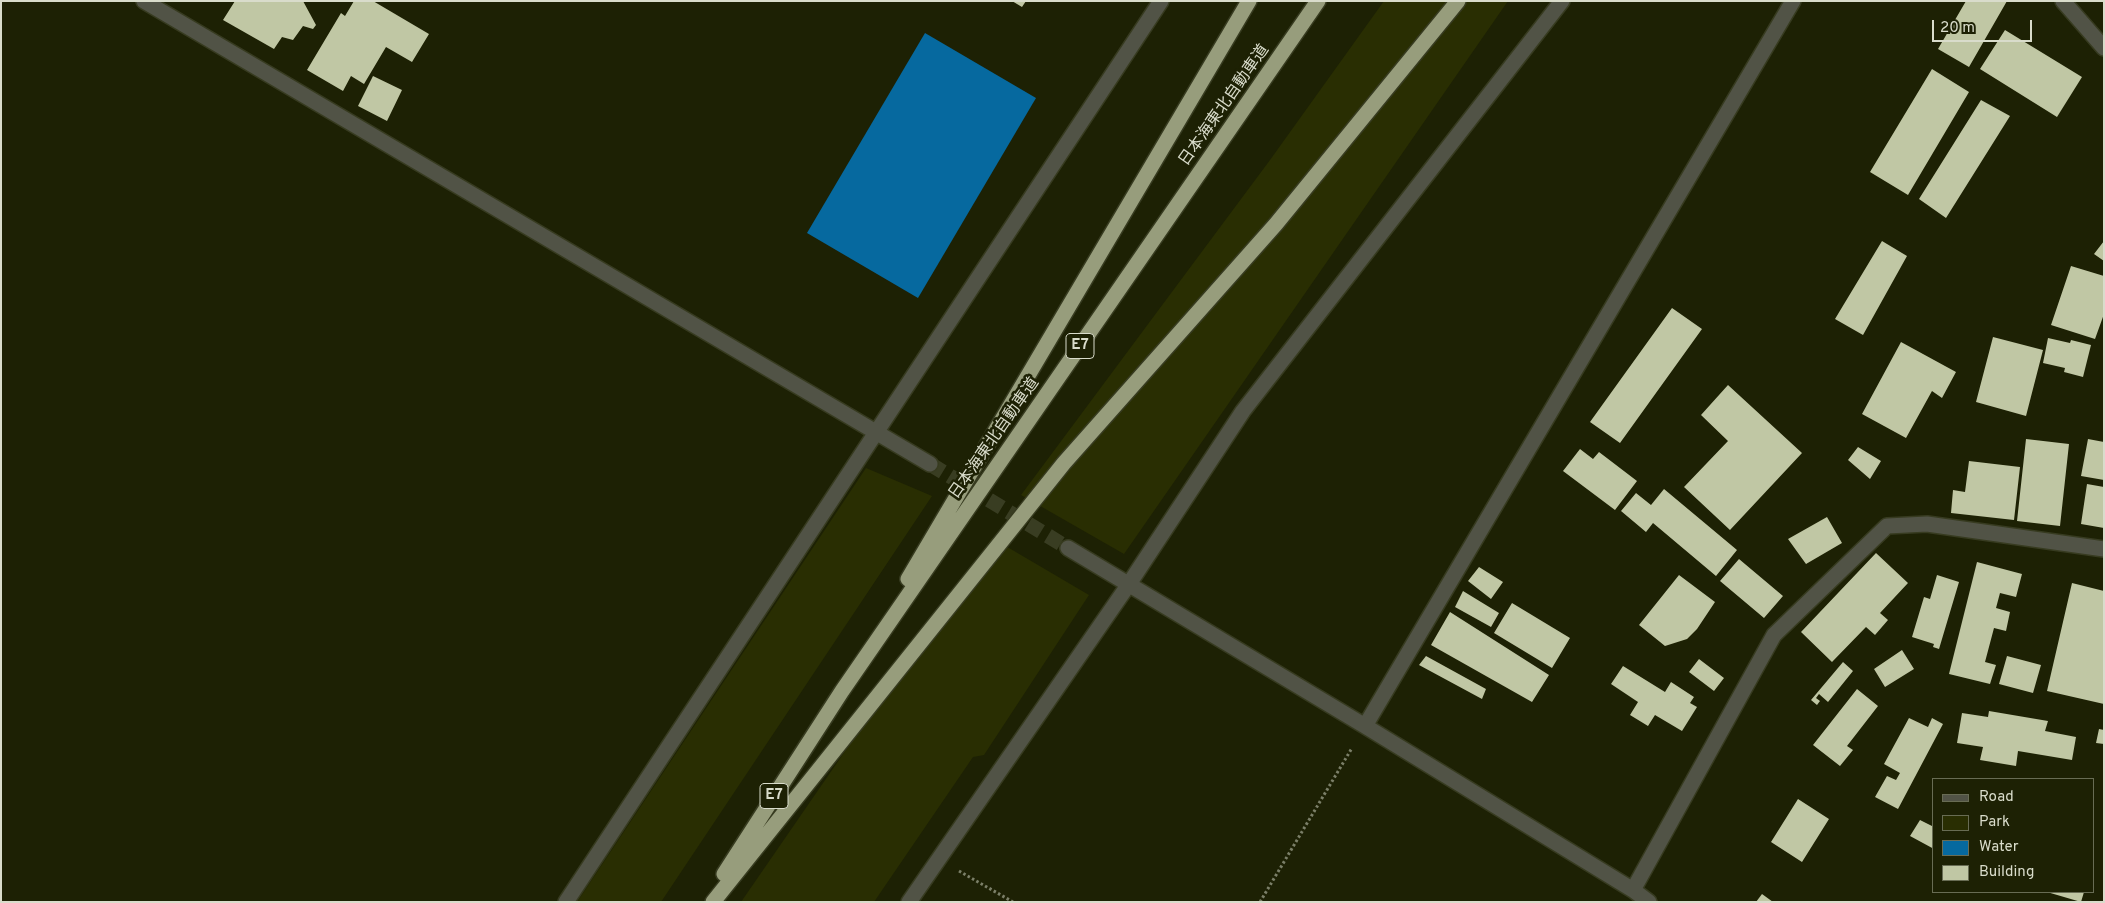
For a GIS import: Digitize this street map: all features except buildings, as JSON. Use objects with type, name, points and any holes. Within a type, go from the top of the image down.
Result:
[{"type":"highway","points":[[842,690],[1250,1]]},
{"type":"highway","name":"日本海東北自動車道","points":[[706,902],[842,690],[1318,1]]},
{"type":"highway","points":[[713,902],[1064,463],[1276,224],[1458,1]]},
{"type":"street","points":[[144,1],[930,464]]},
{"type":"street","points":[[566,902],[1160,1]]},
{"type":"street","points":[[909,902],[1129,584],[1243,411],[1562,1]]},
{"type":"street","points":[[1365,726],[1794,1]]},
{"type":"street","points":[[2063,1],[2104,48]]},
{"type":"street","points":[[1633,890],[1774,635],[1887,526],[1927,524],[2104,550]]},
{"type":"street","points":[[1068,548],[1365,726],[1633,890],[1649,902]]},
{"type":"path","points":[[1260,902],[1365,726]]},
{"type":"path","points":[[939,859],[1013,902]]},
{"type":"green space","points":[[1384,1],[1508,1],[1124,554],[1021,495],[1270,160]]},
{"type":"green space","points":[[866,468],[932,496],[661,902],[577,902]]},
{"type":"green space","points":[[992,538],[1089,595],[984,755],[973,757],[874,902],[741,902]]},
{"type":"water","points":[[925,33],[1036,98],[918,298],[807,233]]},
{"type":"tunnel","points":[[930,464],[1068,548]]}]
